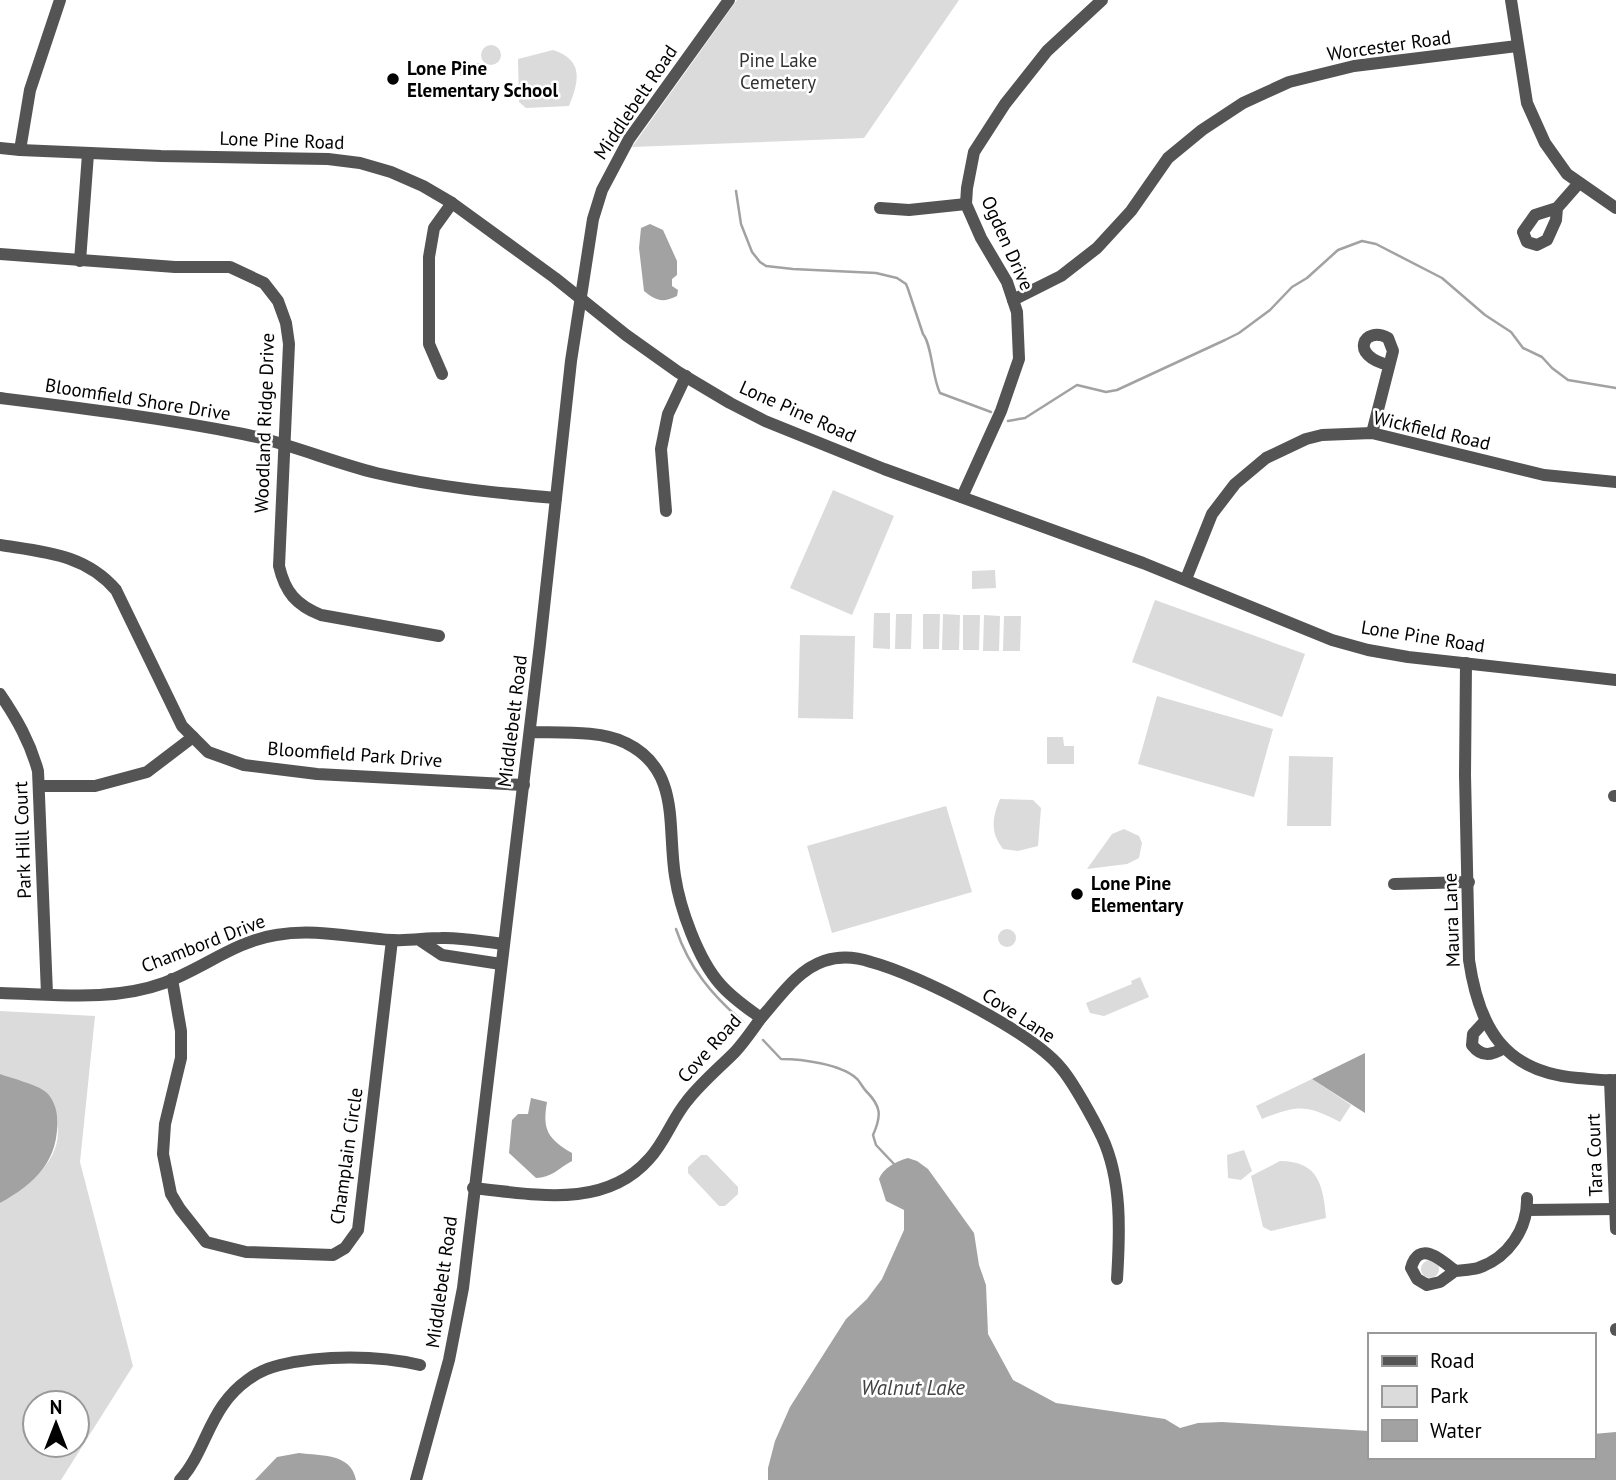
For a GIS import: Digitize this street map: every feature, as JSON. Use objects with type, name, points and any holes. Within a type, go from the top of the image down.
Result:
[{"type":"street","points":[[20,150],[30,90],[60,0]]},
{"type":"street","name":"Middlebelt Road","points":[[416,1480],[454,1341],[463,1287],[580,297],[593,219],[602,190],[616,160],[728,0]]},
{"type":"street","points":[[1511,0],[1527,103],[1545,144],[1567,174],[1616,208]]},
{"type":"street","name":"Ogden Drive","points":[[962,497],[1001,411],[1019,359],[1017,312],[1007,282],[981,239],[966,204],[974,152],[1005,104],[1047,51],[1097,1]]},
{"type":"street","name":"Worcester Road","points":[[1013,300],[1061,276],[1097,248],[1130,211],[1168,158],[1202,130],[1244,103],[1289,82],[1354,66],[1517,46]]},
{"type":"street","name":"Lone Pine Road","points":[[0,148],[89,154],[301,158],[349,162],[391,172],[452,203],[580,297],[626,335],[686,376],[765,421],[884,469],[1186,579],[1305,630],[1368,650],[1408,657],[1616,680]]},
{"type":"street","points":[[80,261],[89,154]]},
{"type":"street","points":[[1557,208],[1579,183]]},
{"type":"street","points":[[442,374],[429,344],[429,257],[435,228],[452,203]]},
{"type":"street","points":[[880,208],[909,209],[966,204]]},
{"type":"street","name":"Woodland Ridge Drive","points":[[0,254],[175,267],[230,267],[264,283],[278,301],[286,323],[289,344],[279,566],[287,590],[296,602],[306,609],[330,618],[439,636]]},
{"type":"street","points":[[1371,433],[1389,365]]},
{"type":"street","points":[[666,511],[662,449],[668,414],[686,376]]},
{"type":"street","name":"Bloomfield Shore Drive","points":[[0,398],[243,434],[284,443],[332,461],[418,482],[556,498]]},
{"type":"street","name":"Wickfield Road","points":[[1186,579],[1212,514],[1223,497],[1266,458],[1306,439],[1371,433],[1544,475],[1616,482]]},
{"type":"street","name":"Bloomfield Park Drive","points":[[0,545],[64,557],[89,566],[103,576],[116,590],[182,726],[208,752],[244,765],[317,774],[524,785]]},
{"type":"street","name":"Maura Lane","points":[[1466,663],[1465,775],[1469,960],[1474,989],[1485,1021],[1493,1037],[1533,1069],[1561,1076],[1613,1080]]},
{"type":"street","name":"Park Hill Court","points":[[0,694],[32,747],[38,771],[47,994]]},
{"type":"street","name":"Cove Road","points":[[473,1188],[543,1196],[588,1193],[637,1172],[659,1147],[684,1104],[737,1049],[761,1018],[718,983],[700,953],[681,905],[674,875],[668,797],[660,775],[649,759],[623,741],[589,734],[530,732]]},
{"type":"street","points":[[39,786],[95,786],[147,772],[193,737]]},
{"type":"street","points":[[1394,884],[1469,882]]},
{"type":"street","name":"Chambord Drive","points":[[0,993],[87,995],[117,993],[162,984],[243,945],[273,935],[306,931],[392,940],[421,941],[441,937],[505,944]]},
{"type":"street","name":"Champlain Circle","points":[[173,979],[181,1031],[181,1058],[165,1124],[163,1154],[171,1194],[206,1242],[246,1252],[333,1255],[345,1248],[358,1230],[392,940]]},
{"type":"street","name":"Chambord Drive","points":[[421,941],[442,955],[501,964]]},
{"type":"street","name":"Cove Lane","points":[[761,1018],[810,967],[827,960],[855,958],[886,967],[942,992],[1006,1025],[1041,1049],[1061,1068],[1101,1136],[1113,1168],[1118,1208],[1117,1279]]},
{"type":"street","points":[[1485,1021],[1473,1034],[1472,1045],[1477,1052],[1486,1055],[1504,1048]]},
{"type":"street","name":"Tara Court","points":[[1613,1080],[1616,1229]]},
{"type":"street","points":[[1455,1270],[1477,1268],[1500,1256],[1522,1228],[1527,1204],[1616,1209]]},
{"type":"street","points":[[180,1480],[196,1459],[221,1407],[244,1382],[260,1373],[278,1365],[338,1359],[398,1360],[420,1365]]},
{"type":"green space","name":"Pine Lake Cemetery","points":[[737,0],[959,0],[864,138],[632,147]]},
{"type":"green space","points":[[491,45],[498,48],[501,55],[498,62],[491,65],[484,62],[481,55],[484,48]]},
{"type":"green space","points":[[553,50],[570,59],[576,72],[577,80],[569,106],[526,108],[519,102],[518,59]]},
{"type":"green space","points":[[480,63],[481,76],[460,76],[460,64]]},
{"type":"green space","points":[[833,490],[894,516],[852,615],[790,588]]},
{"type":"green space","points":[[995,570],[996,588],[972,589],[972,571]]},
{"type":"green space","points":[[1155,600],[1305,654],[1282,717],[1132,662]]},
{"type":"green space","points":[[874,613],[890,613],[890,649],[873,648]]},
{"type":"green space","points":[[896,614],[912,614],[911,649],[895,649]]},
{"type":"green space","points":[[923,614],[940,614],[939,649],[923,649]]},
{"type":"green space","points":[[943,614],[960,615],[959,650],[942,650]]},
{"type":"green space","points":[[963,615],[980,615],[979,650],[963,650]]},
{"type":"green space","points":[[984,615],[1000,616],[999,651],[983,651]]},
{"type":"green space","points":[[1004,616],[1021,616],[1020,651],[1003,651]]},
{"type":"green space","points":[[800,635],[855,636],[853,719],[798,718]]},
{"type":"green space","points":[[1157,696],[1273,729],[1254,797],[1138,764]]},
{"type":"green space","points":[[1047,737],[1063,737],[1064,746],[1074,746],[1074,764],[1047,764]]},
{"type":"green space","points":[[1289,756],[1333,757],[1331,826],[1287,826]]},
{"type":"green space","points":[[1000,799],[1033,800],[1041,808],[1038,846],[1018,851],[1003,849],[994,831],[995,812]]},
{"type":"green space","points":[[946,806],[972,892],[832,933],[807,846]]},
{"type":"green space","points":[[1124,829],[1139,836],[1142,843],[1139,858],[1127,864],[1087,869],[1112,834]]},
{"type":"green space","points":[[1003,929],[1011,929],[1016,938],[1014,945],[1003,947],[998,942],[998,934]]},
{"type":"green space","points":[[1140,977],[1149,997],[1104,1016],[1090,1013],[1086,1003],[1132,984],[1131,981]]},
{"type":"green space","points":[[0,1011],[95,1016],[80,1162],[133,1366],[91,1432],[91,1389],[21,1389],[21,1459],[74,1459],[61,1480],[0,1480],[0,1203],[32,1181],[55,1149],[58,1137],[56,1120],[46,1092],[0,1074]]},
{"type":"green space","points":[[1312,1079],[1351,1105],[1340,1122],[1301,1108],[1262,1119],[1256,1106]]},
{"type":"green space","points":[[1244,1150],[1252,1171],[1241,1180],[1228,1178],[1227,1155]]},
{"type":"green space","points":[[701,1155],[707,1155],[738,1187],[738,1194],[725,1206],[719,1206],[688,1173],[688,1167]]},
{"type":"green space","points":[[1280,1161],[1303,1165],[1311,1171],[1320,1186],[1326,1218],[1271,1231],[1263,1227],[1251,1176]]},
{"type":"green space","points":[[1426,1260],[1434,1260],[1439,1269],[1437,1276],[1426,1278],[1421,1273],[1421,1265]]},
{"type":"water","points":[[650,224],[663,230],[677,261],[677,275],[672,279],[672,286],[678,290],[677,296],[668,300],[656,299],[644,291],[639,248],[641,228]]},
{"type":"water","points":[[1365,1053],[1365,1113],[1312,1079]]},
{"type":"water","points":[[0,1074],[31,1084],[51,1097],[56,1111],[57,1132],[50,1158],[43,1169],[24,1188],[0,1203]]},
{"type":"water","points":[[531,1098],[547,1102],[546,1127],[557,1143],[572,1153],[572,1161],[541,1178],[536,1178],[509,1153],[512,1120],[518,1114],[528,1114]]},
{"type":"water","name":"Walnut Lake","points":[[908,1158],[928,1169],[974,1233],[979,1265],[986,1285],[988,1334],[1013,1380],[1056,1403],[1165,1419],[1180,1428],[1198,1423],[1222,1422],[1368,1431],[1368,1459],[1595,1459],[1595,1434],[1616,1432],[1616,1480],[768,1480],[768,1468],[775,1441],[790,1407],[846,1319],[867,1299],[882,1279],[904,1230],[904,1210],[886,1201],[879,1179],[891,1165]]},
{"type":"water","points":[[299,1453],[342,1460],[353,1471],[356,1480],[255,1480],[277,1457]]},
{"type":"waterway","points":[[736,191],[741,224],[752,252],[766,266],[876,273],[897,278],[906,284],[926,339],[940,393],[991,412]]},
{"type":"waterway","points":[[1008,421],[1025,418],[1077,385],[1106,392],[1117,390],[1239,333],[1270,310],[1292,287],[1307,278],[1338,250],[1362,241],[1376,244],[1442,278],[1485,315],[1511,332],[1523,348],[1542,357],[1568,380],[1616,388]]},
{"type":"waterway","points":[[676,929],[681,943],[703,980],[721,1002],[743,1022]]},
{"type":"waterway","points":[[763,1040],[781,1059],[831,1066],[857,1079],[877,1106],[879,1116],[873,1135],[876,1145],[894,1164]]},
{"type":"place","name":"Lone Pine Elementary School","points":[[393,79]]},
{"type":"place","name":"Lone Pine Elementary","points":[[1077,894]]}]
